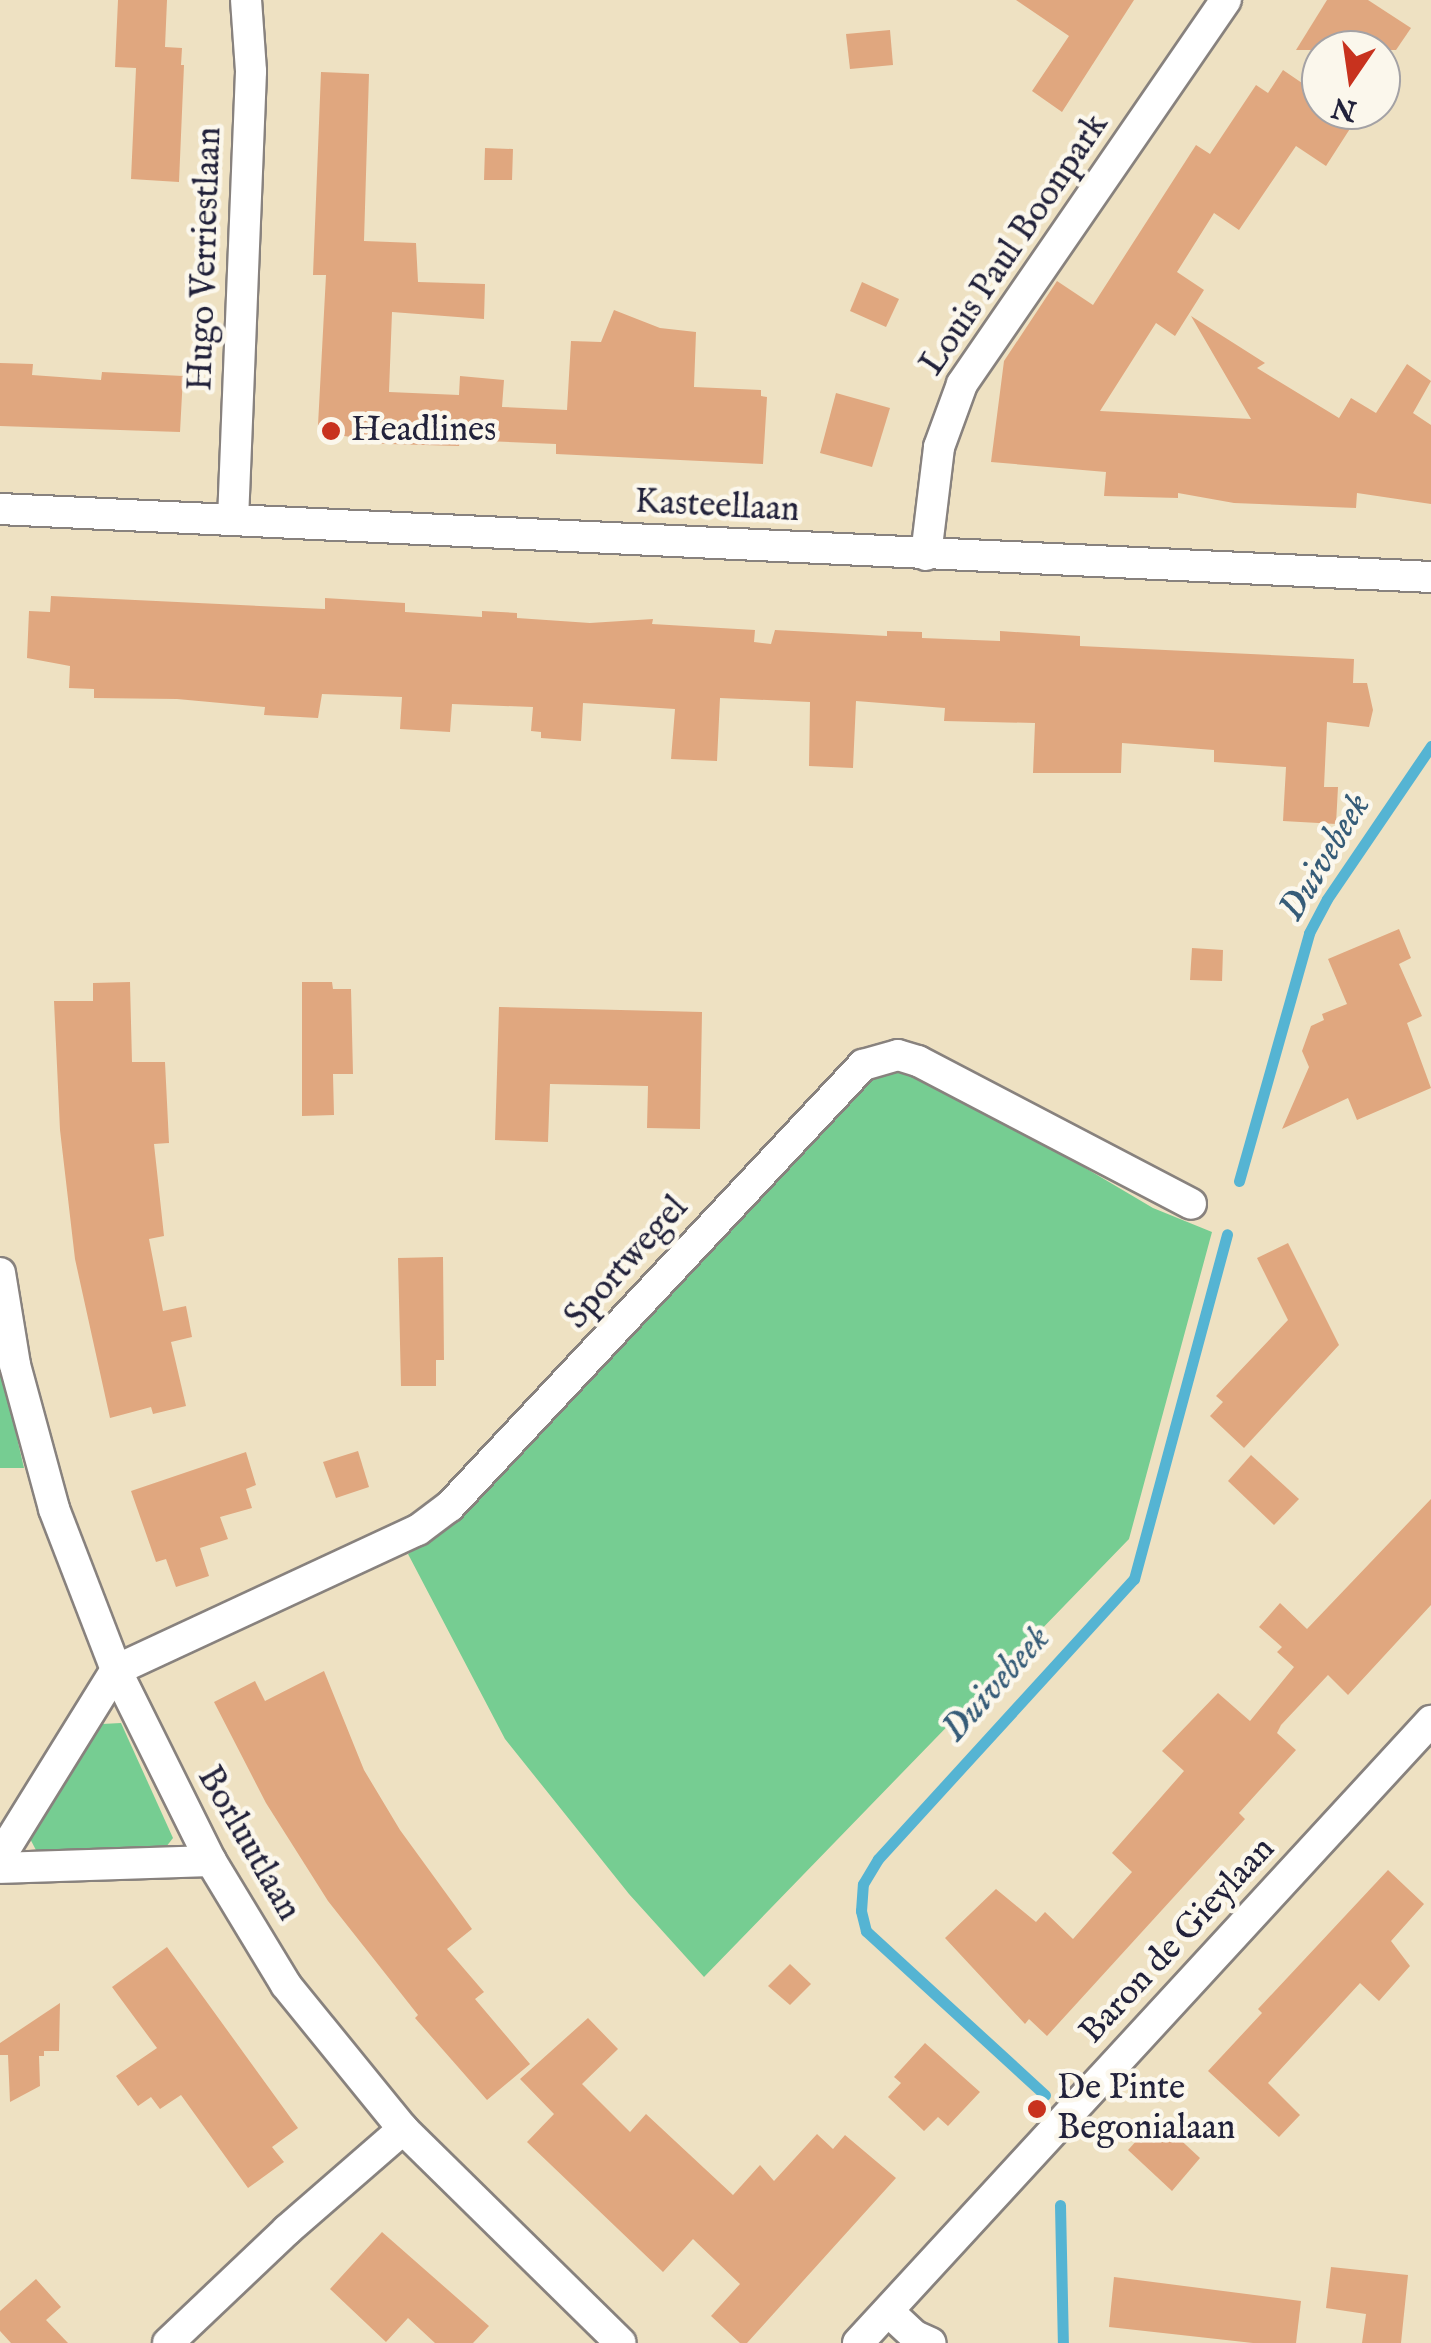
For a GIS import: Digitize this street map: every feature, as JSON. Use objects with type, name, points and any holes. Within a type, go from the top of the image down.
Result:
[{"type":"street","name":"Hugo Verriestlaan","points":[[233,520],[251,71],[246,0]]},
{"type":"street","name":"Louis Paul Boonpark","points":[[926,555],[939,448],[962,384],[1226,0]]},
{"type":"street","name":"Kasteellaan","points":[[0,509],[1431,577]]},
{"type":"street","name":"Sportwegel","points":[[116,1670],[418,1530],[449,1507],[844,1082],[881,1056],[898,1055],[918,1061],[1192,1204]]},
{"type":"street","name":"Borluutlaan","points":[[0,1273],[15,1364],[54,1508],[116,1670],[211,1861],[286,1985],[404,2129],[621,2343]]},
{"type":"street","points":[[0,1856],[116,1670]]},
{"type":"street","name":"Baron de Gieylaan","points":[[858,2343],[1431,1721]]},
{"type":"street","points":[[0,1868],[211,1861]]},
{"type":"street","points":[[168,2343],[287,2230],[404,2129]]},
{"type":"street","points":[[888,2311],[915,2336],[931,2343]]},
{"type":"green space","points":[[885,1068],[908,1069],[935,1079],[1153,1208],[1212,1232],[1129,1539],[704,1977],[629,1894],[505,1739],[408,1554],[433,1536],[866,1079]]},
{"type":"green space","points":[[0,1366],[1,1369],[24,1468],[0,1468]]},
{"type":"green space","points":[[121,1723],[173,1838],[166,1847],[37,1852],[27,1833],[93,1733],[102,1724]]},
{"type":"building","points":[[118,0],[167,0],[165,47],[182,48],[184,65],[179,182],[131,179],[136,68],[115,67]]},
{"type":"building","points":[[1016,0],[1134,0],[1062,112],[1032,91],[1069,36]]},
{"type":"building","points":[[1327,0],[1368,0],[1411,28],[1401,43],[1401,30],[1308,30]]},
{"type":"building","points":[[890,30],[893,65],[850,69],[846,34]]},
{"type":"building","points":[[1283,70],[1301,82],[1301,130],[1349,130],[1326,166],[1296,146],[1239,230],[1214,213],[1177,272],[1204,290],[1175,336],[1156,323],[1100,411],[1251,419],[1191,316],[1265,363],[1257,368],[1339,418],[1351,398],[1376,413],[1407,364],[1431,381],[1413,413],[1431,425],[1431,504],[1357,493],[1356,508],[1234,503],[1178,493],[1178,498],[1104,496],[1106,472],[991,462],[1004,361],[1057,281],[1093,305],[1196,145],[1210,154],[1256,85],[1268,93]]},
{"type":"building","points":[[321,72],[369,74],[364,241],[416,243],[418,282],[485,284],[484,319],[392,312],[389,392],[459,395],[460,376],[504,380],[502,407],[567,410],[571,341],[601,342],[614,310],[660,328],[696,332],[694,387],[761,390],[761,396],[767,397],[763,464],[556,454],[556,444],[460,440],[459,446],[356,443],[356,438],[327,433],[318,425],[326,275],[313,275]]},
{"type":"building","points":[[485,148],[513,149],[512,180],[484,180]]},
{"type":"building","points":[[862,282],[899,299],[886,327],[850,311]]},
{"type":"building","points":[[0,363],[33,364],[32,375],[101,380],[102,372],[183,376],[180,432],[0,426]]},
{"type":"building","points":[[836,393],[890,408],[872,467],[820,453]]},
{"type":"building","points":[[51,596],[325,609],[325,598],[405,603],[405,612],[482,617],[482,611],[517,613],[517,618],[590,623],[653,619],[652,624],[755,630],[754,642],[771,644],[775,630],[887,636],[887,631],[922,632],[922,638],[1000,641],[1000,631],[1080,636],[1080,646],[1354,659],[1353,683],[1367,683],[1373,710],[1369,727],[1327,722],[1324,787],[1338,787],[1336,824],[1283,821],[1286,767],[1214,762],[1214,750],[1122,743],[1121,773],[1033,773],[1035,723],[944,721],[945,708],[856,701],[853,768],[809,766],[810,702],[720,698],[717,761],[671,759],[675,709],[583,703],[581,741],[541,738],[541,732],[531,731],[533,707],[452,704],[450,732],[400,729],[402,697],[322,694],[318,718],[264,715],[265,707],[177,699],[94,698],[94,689],[69,688],[70,666],[27,658],[29,611],[50,612]]},
{"type":"building","points":[[1399,929],[1411,958],[1399,964],[1422,1016],[1407,1023],[1431,1088],[1357,1120],[1348,1098],[1282,1129],[1309,1067],[1302,1051],[1311,1026],[1324,1020],[1322,1014],[1347,1004],[1328,959]]},
{"type":"building","points":[[1192,948],[1223,950],[1222,981],[1190,980]]},
{"type":"building","points":[[130,982],[132,1062],[165,1062],[169,1143],[154,1144],[164,1236],[149,1239],[163,1311],[186,1306],[192,1337],[171,1342],[186,1406],[153,1414],[151,1407],[110,1418],[75,1259],[60,1130],[54,1001],[93,1001],[93,983]]},
{"type":"building","points":[[302,982],[332,982],[333,989],[351,989],[353,1074],[333,1074],[334,1115],[302,1116]]},
{"type":"building","points":[[499,1007],[702,1012],[700,1129],[647,1128],[648,1086],[550,1084],[548,1142],[495,1140]]},
{"type":"building","points":[[1288,1243],[1339,1345],[1244,1448],[1210,1416],[1223,1402],[1216,1396],[1288,1320],[1257,1258]]},
{"type":"building","points":[[443,1257],[444,1360],[436,1360],[436,1386],[401,1386],[398,1258]]},
{"type":"building","points":[[358,1451],[369,1487],[336,1498],[323,1462]]},
{"type":"building","points":[[246,1452],[256,1485],[246,1489],[252,1508],[220,1517],[228,1539],[200,1548],[209,1576],[176,1587],[166,1559],[156,1562],[131,1491]]},
{"type":"building","points":[[1251,1455],[1299,1499],[1274,1525],[1228,1481]]},
{"type":"building","points":[[1431,1499],[1431,1605],[1348,1695],[1328,1675],[1281,1725],[1277,1733],[1296,1750],[1239,1813],[1245,1819],[1047,2036],[1029,2019],[1025,2024],[945,1938],[996,1889],[1036,1922],[1045,1912],[1073,1939],[1132,1872],[1112,1853],[1184,1771],[1162,1751],[1218,1693],[1250,1721],[1294,1667],[1277,1652],[1282,1647],[1259,1627],[1280,1603],[1307,1629]]},
{"type":"building","points":[[324,1671],[364,1770],[400,1830],[472,1929],[447,1949],[484,1992],[475,1999],[530,2064],[487,2100],[415,2018],[418,2015],[328,1901],[266,1803],[214,1702],[255,1681],[265,1701]]},
{"type":"building","points":[[1388,1870],[1424,1904],[1391,1941],[1410,1966],[1379,2001],[1360,1983],[1268,2083],[1300,2115],[1279,2137],[1208,2071],[1262,2013],[1258,2009]]},
{"type":"building","points":[[167,1947],[298,2128],[272,2147],[284,2162],[248,2188],[181,2095],[160,2109],[151,2097],[138,2106],[116,2076],[157,2048],[112,1987]]},
{"type":"building","points":[[790,1964],[811,1984],[790,2005],[768,1986]]},
{"type":"building","points":[[60,2003],[59,2051],[44,2051],[44,2056],[39,2056],[40,2086],[10,2102],[8,2055],[0,2055],[0,2043]]},
{"type":"building","points":[[588,2018],[618,2049],[582,2084],[630,2132],[646,2114],[733,2195],[760,2165],[774,2181],[817,2134],[833,2149],[845,2135],[896,2178],[747,2343],[740,2343],[711,2316],[740,2284],[693,2239],[663,2272],[527,2142],[554,2114],[520,2079]]},
{"type":"building","points":[[925,2043],[980,2092],[948,2126],[938,2117],[924,2131],[888,2097],[901,2083],[894,2077]]},
{"type":"building","points":[[1157,2118],[1200,2158],[1172,2191],[1128,2150]]},
{"type":"building","points":[[382,2232],[489,2326],[473,2343],[435,2343],[408,2318],[386,2342],[330,2289]]},
{"type":"building","points":[[1331,2267],[1408,2275],[1401,2343],[1362,2343],[1366,2314],[1326,2308]]},
{"type":"building","points":[[1114,2277],[1301,2301],[1296,2343],[1253,2343],[1109,2327]]},
{"type":"building","points":[[36,2279],[61,2307],[46,2320],[68,2343],[11,2343],[0,2331],[0,2311]]},
{"type":"waterway","name":"Duivebeek","points":[[1239,1181],[1309,933],[1327,899],[1431,746]]},
{"type":"waterway","name":"Duivebeek","points":[[1045,2095],[866,1931],[861,1911],[863,1884],[878,1859],[1134,1579],[1227,1234]]},
{"type":"waterway","name":"Duivebeek","points":[[1060,2205],[1063,2343]]},
{"type":"place","name":"Headlines","points":[[331,431]]},
{"type":"place","name":"De Pinte Begonialaan","points":[[1037,2109]]}]
